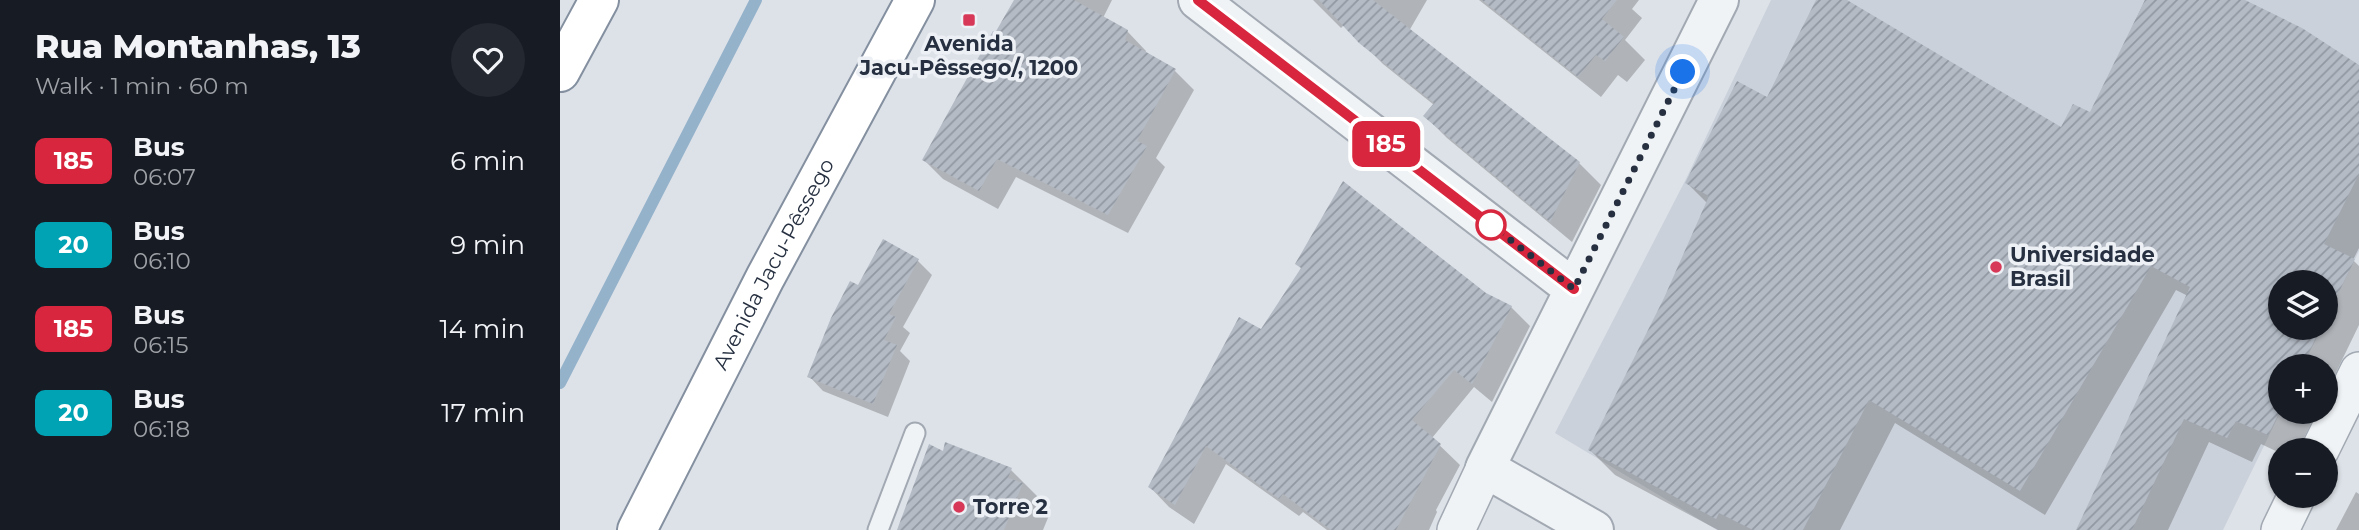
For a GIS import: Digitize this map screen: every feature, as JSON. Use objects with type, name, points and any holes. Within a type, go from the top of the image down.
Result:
[{"type":"highway","points":[[560,72],[599,0]]},
{"type":"highway","name":"Avenida Jacu-Pêssego","points":[[637,530],[765,278],[915,0]]},
{"type":"street","points":[[1198,0],[1574,289]]},
{"type":"street","points":[[1456,530],[1719,0]]},
{"type":"street","points":[[2326,438],[2356,383]]},
{"type":"street","points":[[1485,468],[1594,530]]},
{"type":"street","points":[[2280,530],[2291,508]]},
{"type":"lane","points":[[877,530],[915,433]]},
{"type":"shaded area","name":"Universidade Brasil","points":[[1771,0],[2359,0],[2359,251],[2338,294],[2338,270],[2268,270],[2268,340],[2316,340],[2309,354],[2268,354],[2268,424],[2275,424],[2223,530],[1717,530],[1555,433],[1686,179]]},
{"type":"building","points":[[1014,0],[1074,0],[1128,30],[1125,40],[1176,69],[1137,141],[1147,146],[1108,215],[997,159],[979,191],[922,160],[993,31],[995,33]]},
{"type":"building","points":[[1319,0],[1373,0],[1580,162],[1550,222],[1423,116],[1434,103],[1359,43]]},
{"type":"building","points":[[1482,0],[1617,0],[1602,19],[1624,37],[1605,61],[1596,55],[1578,77]]},
{"type":"building","name":"Universidade Brasil","points":[[1816,0],[1847,0],[2061,127],[2073,104],[2090,112],[2145,0],[2245,0],[2302,28],[2359,65],[2359,174],[2324,244],[2355,259],[2338,294],[2338,270],[2268,270],[2268,340],[2315,340],[2308,354],[2268,354],[2268,424],[2274,424],[2268,435],[2236,421],[2227,438],[2184,419],[2132,530],[2076,530],[2190,287],[2151,266],[2020,491],[1869,400],[1803,530],[1753,530],[1719,513],[1716,519],[1588,450],[1664,298],[1709,196],[1685,183],[1737,81],[1767,97]]},
{"type":"building","points":[[1343,181],[1486,293],[1512,306],[1472,384],[1454,370],[1412,420],[1441,444],[1396,530],[1331,530],[1283,494],[1279,499],[1206,446],[1175,505],[1148,487],[1239,317],[1261,329],[1301,268],[1295,264]]},
{"type":"building","points":[[883,239],[919,259],[889,314],[896,317],[884,340],[897,345],[873,404],[807,377],[831,318],[850,281],[858,285]]},
{"type":"building","name":"Torre 2","points":[[945,442],[1012,468],[1008,478],[1023,483],[1004,530],[897,530],[929,444],[943,451]]},
{"type":"waterway","points":[[560,383],[756,0]]},
{"type":"bus line","name":"185","points":[[1198,0],[1574,289]]},
{"type":"place","name":"Avenida Jacu-Pêssego/, 1200","points":[[969,20]]},
{"type":"place","name":"Universidade Brasil","points":[[1996,267]]},
{"type":"place","name":"Torre 2","points":[[959,507]]},
{"type":"route","points":[[1491,225],[1486,221],[1574,289],[1683,72]]}]
